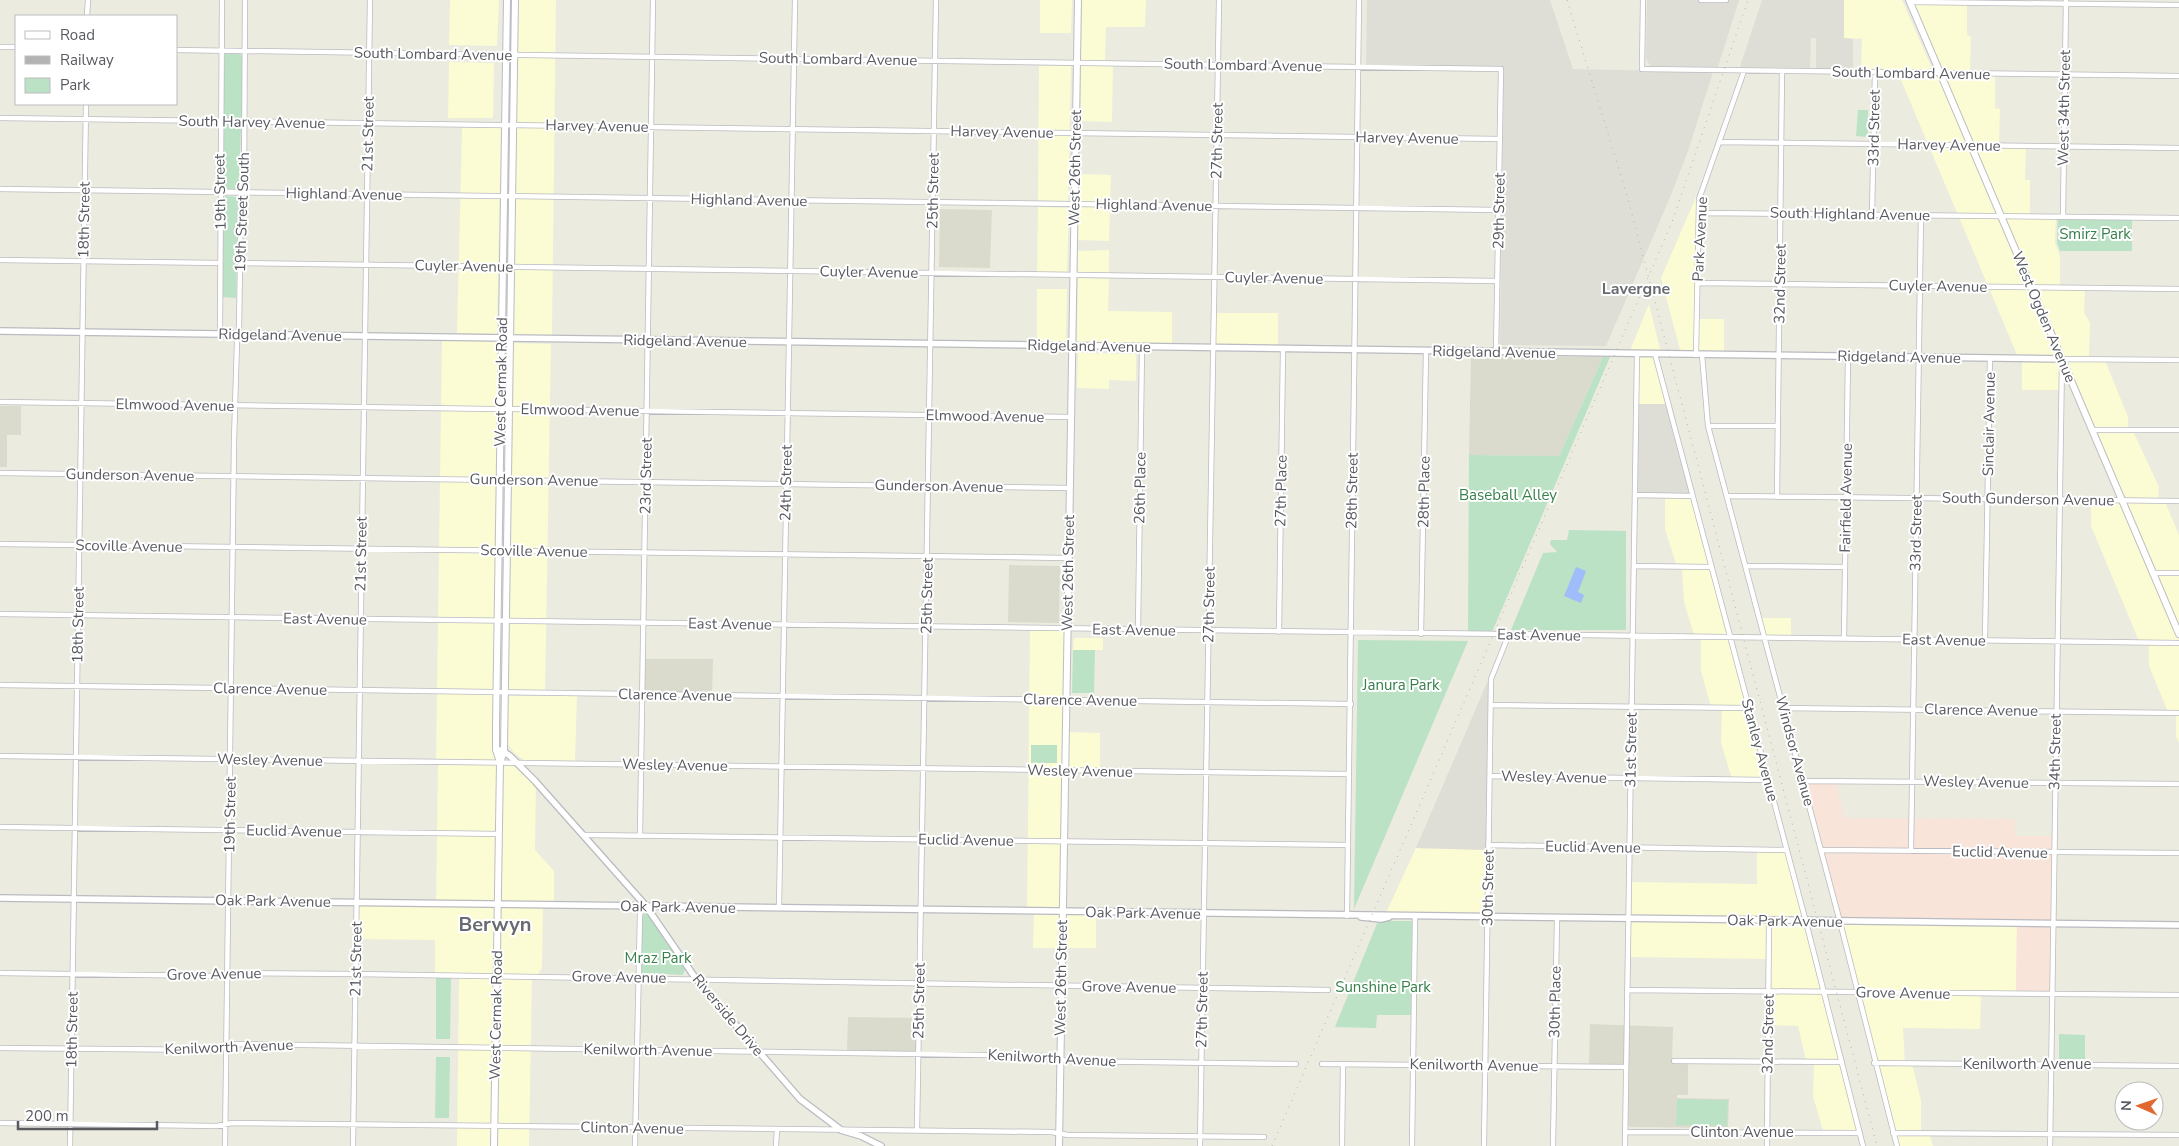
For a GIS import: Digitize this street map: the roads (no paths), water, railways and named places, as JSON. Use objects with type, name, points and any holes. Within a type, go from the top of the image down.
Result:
[{"type":"main road","name":"West Cermak Road","points":[[500,763],[496,750],[496,692],[507,0]]},
{"type":"main road","name":"West Cermak Road","points":[[494,1146],[500,763],[504,750],[515,0]]},
{"type":"main road","name":"West 26th Street","points":[[1059,1146],[1078,0]]},
{"type":"main road","name":"West Ogden Avenue","points":[[1910,1],[2179,634]]},
{"type":"street","points":[[87,15],[88,0]]},
{"type":"street","name":"19th Street","points":[[220,334],[222,0]]},
{"type":"street","name":"19th Street South","points":[[238,335],[245,121],[245,0]]},
{"type":"street","name":"21st Street","points":[[353,1146],[370,0]]},
{"type":"street","name":"23rd Street","points":[[640,836],[653,0]]},
{"type":"street","name":"24th Street","points":[[778,908],[795,0]]},
{"type":"street","name":"25th Street","points":[[917,1130],[936,0]]},
{"type":"street","name":"27th Street","points":[[1200,1146],[1219,0]]},
{"type":"street","name":"28th Street","points":[[1347,916],[1359,0]]},
{"type":"street","name":"South Lombard Avenue","points":[[1643,0],[1642,69],[2179,76]]},
{"type":"street","points":[[1701,0],[1726,0]]},
{"type":"street","points":[[1910,1],[2179,5]]},
{"type":"street","name":"West 34th Street","points":[[2063,216],[2066,2]]},
{"type":"street","points":[[0,47],[15,48]]},
{"type":"street","name":"South Lombard Avenue","points":[[178,50],[1500,69]]},
{"type":"street","name":"29th Street","points":[[1496,352],[1500,69]]},
{"type":"street","name":"Park Avenue","points":[[1699,355],[1699,199],[1744,71]]},
{"type":"street","name":"32nd Street","points":[[1777,497],[1782,71]]},
{"type":"street","name":"33rd Street","points":[[1872,214],[1875,72]]},
{"type":"street","name":"18th Street","points":[[70,1146],[86,105]]},
{"type":"street","name":"South Harvey Avenue","points":[[0,118],[505,125]]},
{"type":"street","name":"Harvey Avenue","points":[[505,125],[1500,139]]},
{"type":"street","name":"Harvey Avenue","points":[[1719,142],[2179,148]]},
{"type":"street","name":"Highland Avenue","points":[[0,189],[1498,210]]},
{"type":"street","name":"South Highland Avenue","points":[[1699,212],[2001,216]]},
{"type":"street","name":"33rd Street","points":[[1911,851],[1921,215]]},
{"type":"street","points":[[2001,216],[2179,218]]},
{"type":"street","points":[[0,260],[220,263]]},
{"type":"street","name":"Cuyler Avenue","points":[[240,263],[1497,281]]},
{"type":"street","name":"Cuyler Avenue","points":[[1698,283],[2179,289]]},
{"type":"street","name":"Ridgeland Avenue","points":[[0,331],[2179,360]]},
{"type":"street","name":"19th Street","points":[[225,1146],[232,547],[238,335]]},
{"type":"street","name":"26th Place","points":[[1138,630],[1142,347]]},
{"type":"street","name":"27th Place","points":[[1279,632],[1284,349]]},
{"type":"street","name":"28th Place","points":[[1421,634],[1426,351]]},
{"type":"street","name":"31st Street","points":[[1624,1146],[1637,354]]},
{"type":"street","name":"Stanley Avenue","points":[[1655,354],[1864,1146]]},
{"type":"street","name":"Windsor Avenue","points":[[1699,355],[1708,426],[1859,992],[1874,1063],[1897,1146]]},
{"type":"street","name":"Fairfield Avenue","points":[[1844,639],[1848,356]]},
{"type":"street","name":"Sinclair Avenue","points":[[1984,640],[1990,358]]},
{"type":"street","name":"34th Street","points":[[2050,1146],[2062,359]]},
{"type":"street","name":"Elmwood Avenue","points":[[0,402],[1070,417]]},
{"type":"street","points":[[1708,426],[1778,426]]},
{"type":"street","points":[[2092,430],[2179,430]]},
{"type":"street","name":"Gunderson Avenue","points":[[0,473],[1069,488]]},
{"type":"street","points":[[1635,495],[1692,496]]},
{"type":"street","name":"South Gunderson Avenue","points":[[1727,496],[2179,501]]},
{"type":"street","name":"Scoville Avenue","points":[[0,544],[1068,558]]},
{"type":"street","points":[[1634,566],[1711,567]]},
{"type":"street","points":[[1745,566],[1845,567]]},
{"type":"street","points":[[2153,573],[2179,573]]},
{"type":"street","name":"East Avenue","points":[[0,614],[2179,643]]},
{"type":"street","name":"30th Street","points":[[1484,1146],[1491,679],[1509,634]]},
{"type":"street","name":"Clarence Avenue","points":[[0,685],[1350,704]]},
{"type":"street","points":[[1491,705],[1749,708]]},
{"type":"street","name":"Clarence Avenue","points":[[1783,708],[2179,713]]},
{"type":"street","points":[[496,750],[504,750]]},
{"type":"street","name":"Riverside Drive","points":[[504,750],[584,835],[646,906],[696,978],[800,1099],[842,1130],[861,1136],[881,1146]]},
{"type":"street","name":"Wesley Avenue","points":[[0,756],[1350,774]]},
{"type":"street","name":"Wesley Avenue","points":[[1490,776],[1768,780]]},
{"type":"street","name":"Wesley Avenue","points":[[1803,780],[2179,784]]},
{"type":"street","name":"Euclid Avenue","points":[[0,827],[499,834]]},
{"type":"street","name":"Euclid Avenue","points":[[584,835],[1348,845]]},
{"type":"street","name":"Euclid Avenue","points":[[1488,845],[1787,850]]},
{"type":"street","name":"Euclid Avenue","points":[[1821,850],[2179,853]]},
{"type":"street","name":"Oak Park Avenue","points":[[0,898],[1356,916],[1381,919],[1391,916],[1416,916],[2179,925]]},
{"type":"street","points":[[635,1146],[640,914],[646,906]]},
{"type":"street","points":[[1412,1146],[1416,916]]},
{"type":"street","name":"30th Place","points":[[1553,1146],[1557,918]]},
{"type":"street","name":"32nd Street","points":[[1767,1146],[1769,921]]},
{"type":"street","name":"Grove Avenue","points":[[0,972],[217,976],[356,974],[696,978],[1328,990]]},
{"type":"street","name":"Grove Avenue","points":[[1627,990],[2179,995]]},
{"type":"street","name":"Kenilworth Avenue","points":[[0,1048],[218,1050],[235,1044],[355,1045],[1054,1056],[1066,1061],[1296,1064]]},
{"type":"street","points":[[1674,1061],[1842,1062]]},
{"type":"street","name":"Kenilworth Avenue","points":[[1874,1063],[2179,1066]]},
{"type":"street","name":"Kenilworth Avenue","points":[[1322,1064],[1626,1066]]},
{"type":"street","points":[[1342,1146],[1343,1064]]},
{"type":"street","name":"Clinton Avenue","points":[[0,1123],[217,1126],[225,1124],[354,1124],[917,1130],[1264,1137]]},
{"type":"street","points":[[776,1129],[776,1146]]},
{"type":"street","name":"Clinton Avenue","points":[[1625,1132],[1860,1133]]},
{"type":"street","points":[[1893,1133],[2179,1135]]},
{"type":"water","points":[[1576,567],[1586,571],[1578,592],[1584,595],[1581,603],[1564,596]]},
{"type":"railway","points":[[1567,0],[1628,199],[1877,1146]]},
{"type":"railway","points":[[1272,1146],[1672,222],[1748,0]]},
{"type":"district","name":"Lavergne","points":[[1636,288]]},
{"type":"district","name":"Berwyn","points":[[495,924]]},
{"type":"park label","name":"Smirz Park","points":[[2095,234]]},
{"type":"park label","name":"Baseball Alley","points":[[1508,495]]},
{"type":"park label","name":"Janura Park","points":[[1401,685]]},
{"type":"park label","name":"Mraz Park","points":[[658,958]]},
{"type":"park label","name":"Sunshine Park","points":[[1383,987]]}]
